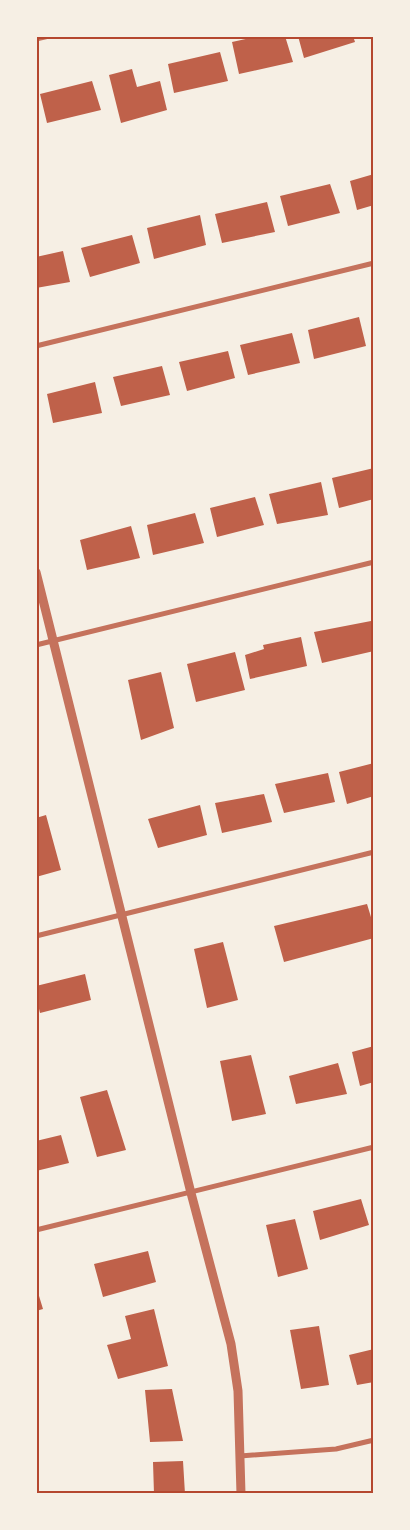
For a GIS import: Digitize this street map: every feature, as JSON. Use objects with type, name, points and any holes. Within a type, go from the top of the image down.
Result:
[{"type":"street","points":[[36,39],[49,36]]},
{"type":"street","points":[[36,346],[374,263]]},
{"type":"street","points":[[36,645],[374,562]]},
{"type":"street","points":[[36,572],[230,1344],[238,1391],[241,1494]]},
{"type":"street","points":[[36,936],[374,852]]},
{"type":"street","points":[[36,1230],[374,1147]]},
{"type":"street","points":[[240,1456],[336,1450],[374,1440]]},
{"type":"building","points":[[260,36],[285,36],[293,62],[239,74],[232,42]]},
{"type":"building","points":[[298,36],[353,36],[355,42],[304,58]]},
{"type":"building","points":[[220,52],[228,81],[174,93],[168,64]]},
{"type":"building","points":[[132,69],[137,87],[160,81],[167,110],[121,123],[109,75]]},
{"type":"building","points":[[92,81],[101,110],[47,123],[40,94]]},
{"type":"building","points":[[374,174],[374,205],[357,210],[350,181]]},
{"type":"building","points":[[330,184],[340,213],[288,226],[280,196]]},
{"type":"building","points":[[267,202],[275,232],[222,243],[215,214]]},
{"type":"building","points":[[200,215],[206,245],[154,259],[147,228]]},
{"type":"building","points":[[132,235],[140,263],[90,277],[81,248]]},
{"type":"building","points":[[63,251],[70,282],[36,288],[36,257]]},
{"type":"building","points":[[359,317],[366,346],[314,359],[308,330]]},
{"type":"building","points":[[292,333],[300,363],[248,375],[240,345]]},
{"type":"building","points":[[228,351],[235,378],[187,391],[179,362]]},
{"type":"building","points":[[162,366],[170,395],[121,406],[113,377]]},
{"type":"building","points":[[95,382],[102,413],[53,423],[47,394]]},
{"type":"building","points":[[374,468],[374,499],[339,508],[332,478]]},
{"type":"building","points":[[321,482],[328,515],[277,524],[269,494]]},
{"type":"building","points":[[255,497],[264,525],[217,537],[210,508]]},
{"type":"building","points":[[195,513],[204,543],[153,555],[147,525]]},
{"type":"building","points":[[131,526],[140,558],[87,570],[80,540]]},
{"type":"building","points":[[371,621],[374,633],[374,651],[322,663],[314,632]]},
{"type":"building","points":[[301,637],[307,666],[250,679],[245,655],[264,649],[263,645]]},
{"type":"building","points":[[235,652],[245,690],[196,702],[187,664]]},
{"type":"building","points":[[161,672],[174,728],[141,740],[128,680]]},
{"type":"building","points":[[374,763],[374,796],[347,804],[339,772]]},
{"type":"building","points":[[328,773],[335,802],[284,813],[275,784]]},
{"type":"building","points":[[264,794],[272,822],[222,833],[215,803]]},
{"type":"building","points":[[200,805],[207,835],[158,848],[148,819]]},
{"type":"building","points":[[46,815],[61,870],[36,877],[36,818]]},
{"type":"building","points":[[367,904],[374,927],[374,938],[284,962],[274,926]]},
{"type":"building","points":[[223,942],[238,1000],[207,1008],[194,949]]},
{"type":"building","points":[[85,974],[91,1000],[40,1013],[36,986]]},
{"type":"building","points":[[374,1046],[374,1082],[360,1086],[352,1052]]},
{"type":"building","points":[[251,1055],[266,1114],[232,1121],[220,1061]]},
{"type":"building","points":[[338,1063],[347,1094],[296,1104],[289,1076]]},
{"type":"building","points":[[107,1090],[126,1150],[97,1157],[80,1097]]},
{"type":"building","points":[[61,1135],[69,1163],[36,1171],[36,1141]]},
{"type":"building","points":[[361,1199],[369,1225],[320,1240],[313,1211]]},
{"type":"building","points":[[295,1219],[308,1269],[278,1277],[266,1225]]},
{"type":"building","points":[[148,1251],[156,1282],[103,1297],[94,1264]]},
{"type":"building","points":[[36,1286],[43,1309],[36,1311]]},
{"type":"building","points":[[154,1309],[168,1366],[118,1379],[107,1345],[131,1339],[125,1316]]},
{"type":"building","points":[[319,1326],[329,1385],[301,1389],[290,1330]]},
{"type":"building","points":[[374,1349],[374,1382],[357,1385],[349,1355]]},
{"type":"building","points":[[172,1389],[183,1441],[150,1442],[145,1390]]},
{"type":"building","points":[[183,1461],[185,1494],[154,1494],[153,1462]]}]
